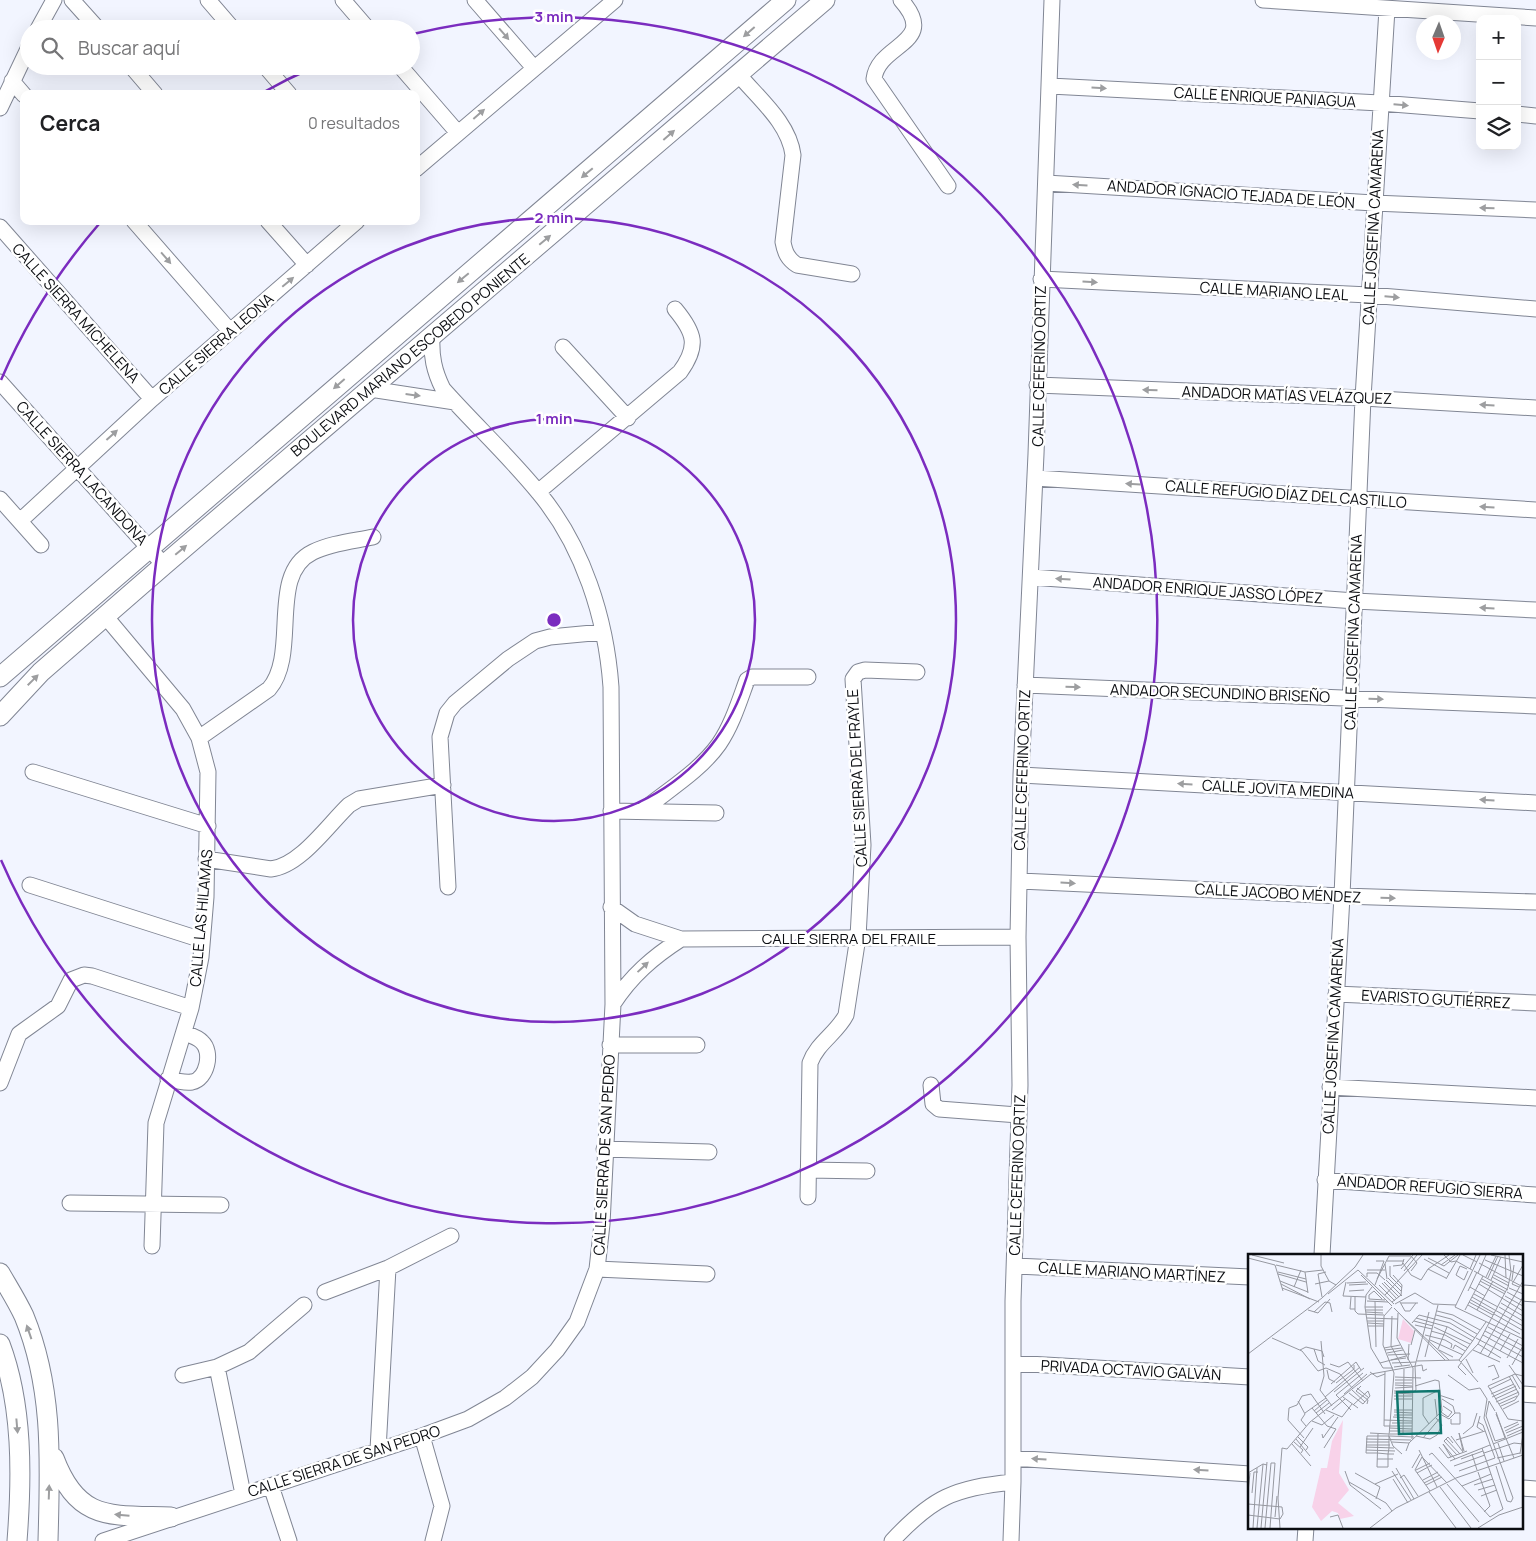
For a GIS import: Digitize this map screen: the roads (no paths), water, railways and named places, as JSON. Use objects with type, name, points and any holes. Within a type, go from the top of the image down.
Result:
[{"type":"street","points":[[43,20],[54,0]]},
{"type":"street","points":[[72,0],[90,20]]},
{"type":"street","points":[[208,0],[225,20]]},
{"type":"street","points":[[343,0],[360,20]]},
{"type":"street","points":[[475,0],[534,68]]},
{"type":"street","name":"BOULEVARD MARIANO ESCOBEDO PONIENTE","points":[[2,670],[149,548],[408,324],[612,152],[786,0]]},
{"type":"street","name":"BOULEVARD MARIANO ESCOBEDO PONIENTE","points":[[0,716],[42,672],[164,565],[825,0]]},
{"type":"street","points":[[901,0],[912,12],[915,21],[913,31],[910,37],[880,64],[875,72],[874,79],[948,186]]},
{"type":"street","name":"CALLE CEFERINO ORTIZ","points":[[1011,1541],[1019,1115],[1018,937],[1021,775],[1035,478],[1052,0]]},
{"type":"street","points":[[1263,0],[1387,9],[1463,6],[1536,18]]},
{"type":"street","points":[[420,166],[611,2]]},
{"type":"street","name":"CALLE JOSEFINA CAMARENA","points":[[1322,1254],[1342,896],[1363,398],[1387,9]]},
{"type":"street","points":[[0,108],[20,65]]},
{"type":"street","points":[[139,75],[152,90]]},
{"type":"street","points":[[273,75],[286,90]]},
{"type":"street","points":[[408,75],[458,133]]},
{"type":"street","points":[[739,75],[784,128],[791,142],[793,155],[783,242],[784,252],[790,260],[798,265],[852,274]]},
{"type":"street","points":[[12,81],[20,90]]},
{"type":"street","name":"CALLE ENRIQUE PANIAGUA","points":[[1050,86],[1380,103],[1476,111]]},
{"type":"street","points":[[1521,114],[1536,116]]},
{"type":"street","points":[[612,152],[628,170]]},
{"type":"street","name":"ANDADOR IGNACIO TEJADA DE LEÓN","points":[[1046,183],[1374,203],[1536,210]]},
{"type":"street","points":[[137,225],[230,331]]},
{"type":"street","points":[[272,225],[307,265]]},
{"type":"street","name":"CALLE SIERRA LEONA","points":[[20,521],[76,467],[152,399],[352,225]]},
{"type":"street","name":"CALLE SIERRA MICHELENA","points":[[0,227],[152,399]]},
{"type":"street","name":"CALLE MARIANO LEAL","points":[[1041,279],[1369,295],[1536,309]]},
{"type":"street","points":[[538,492],[628,418],[680,372],[688,361],[692,346],[691,332],[675,309]]},
{"type":"street","name":"CALLE SIERRA DE SAN PEDRO","points":[[110,1540],[171,1517],[271,1486],[468,1419],[505,1398],[532,1377],[557,1350],[577,1322],[597,1269],[602,1224],[604,1149],[613,1004],[611,687],[609,656],[593,595],[576,552],[554,513],[538,492],[443,389],[435,372],[431,354],[432,336]]},
{"type":"street","points":[[563,347],[628,418]]},
{"type":"street","name":"CALLE SIERRA LACANDONA","points":[[0,382],[164,565]]},
{"type":"street","name":"ANDADOR MATÍAS VELÁZQUEZ","points":[[1037,385],[1363,398],[1536,408]]},
{"type":"street","points":[[370,389],[455,402]]},
{"type":"street","name":"CALLE REFUGIO DÍAZ DEL CASTILLO","points":[[1035,478],[1536,510]]},
{"type":"street","points":[[0,498],[41,545]]},
{"type":"street","points":[[199,738],[269,689],[276,681],[282,658],[289,584],[294,570],[302,559],[313,552],[373,537]]},
{"type":"street","name":"ANDADOR ENRIQUE JASSO LÓPEZ","points":[[1031,577],[1355,602],[1536,610]]},
{"type":"street","name":"CALLE LAS HILAMAS","points":[[106,617],[183,710],[199,738],[208,772],[208,826],[202,940],[191,1008],[156,1123],[152,1246]]},
{"type":"street","points":[[448,887],[440,737],[447,713],[455,703],[508,659],[535,641],[550,637],[603,632]]},
{"type":"street","name":"CALLE SIERRA DEL FRAYLE","points":[[808,1197],[810,1063],[818,1046],[842,1022],[846,1015],[858,938],[864,845],[853,679],[858,672],[865,670],[917,672]]},
{"type":"street","points":[[642,811],[707,758],[718,745],[728,728],[747,680],[752,677],[808,677]]},
{"type":"street","name":"ANDADOR SECUNDINO BRISEÑO","points":[[1025,685],[1536,706]]},
{"type":"street","points":[[33,772],[208,826]]},
{"type":"street","name":"CALLE JOVITA MEDINA","points":[[1021,775],[1536,803]]},
{"type":"street","points":[[206,859],[270,869],[280,868],[294,861],[345,809],[359,799],[442,785]]},
{"type":"street","points":[[611,811],[716,813]]},
{"type":"street","name":"CALLE JACOBO MÉNDEZ","points":[[1020,881],[1342,896],[1536,902]]},
{"type":"street","points":[[30,885],[202,940]]},
{"type":"street","name":"CALLE SIERRA DEL FRAILE","points":[[611,907],[635,924],[681,939],[1018,937]]},
{"type":"street","points":[[613,1004],[642,967],[681,939]]},
{"type":"street","points":[[0,1083],[19,1034],[58,1006],[71,980],[77,976],[92,976],[191,1008]]},
{"type":"street","name":"EVARISTO GUTIÉRREZ","points":[[1336,994],[1536,1003]]},
{"type":"street","points":[[168,1079],[194,1082],[201,1078],[205,1070],[208,1053],[206,1046],[202,1040],[184,1033]]},
{"type":"street","points":[[610,1045],[697,1045]]},
{"type":"street","points":[[931,1085],[933,1104],[939,1109],[1019,1115]]},
{"type":"street","points":[[1330,1087],[1536,1098]]},
{"type":"street","points":[[604,1149],[709,1152]]},
{"type":"street","points":[[808,1170],[867,1171]]},
{"type":"street","name":"ANDADOR REFUGIO SIERRA","points":[[1325,1180],[1536,1195]]},
{"type":"street","points":[[70,1203],[222,1204]]},
{"type":"street","points":[[325,1292],[388,1268],[451,1236]]},
{"type":"street","name":"CALLE MARIANO MARTÍNEZ","points":[[1015,1266],[1248,1277]]},
{"type":"street","points":[[378,1450],[388,1268]]},
{"type":"street","points":[[597,1269],[707,1274]]},
{"type":"street","points":[[0,1272],[24,1315],[34,1347],[46,1400],[50,1449],[48,1541]]},
{"type":"street","points":[[183,1375],[217,1367],[249,1352],[304,1305]]},
{"type":"street","points":[[0,1344],[6,1392],[20,1465],[17,1541]]},
{"type":"street","name":"PRIVADA OCTAVIO GALVÁN","points":[[1013,1363],[1248,1377]]},
{"type":"street","points":[[217,1367],[244,1494]]},
{"type":"street","points":[[422,1436],[442,1506],[440,1521],[433,1541]]},
{"type":"street","points":[[50,1449],[62,1480],[73,1496],[86,1506],[118,1515],[171,1517]]},
{"type":"street","points":[[1014,1458],[1248,1474]]},
{"type":"street","points":[[892,1541],[932,1503],[955,1491],[980,1485],[1013,1482]]},
{"type":"street","points":[[271,1486],[289,1541]]},
{"type":"street","points":[[1305,1541],[1306,1528]]}]
